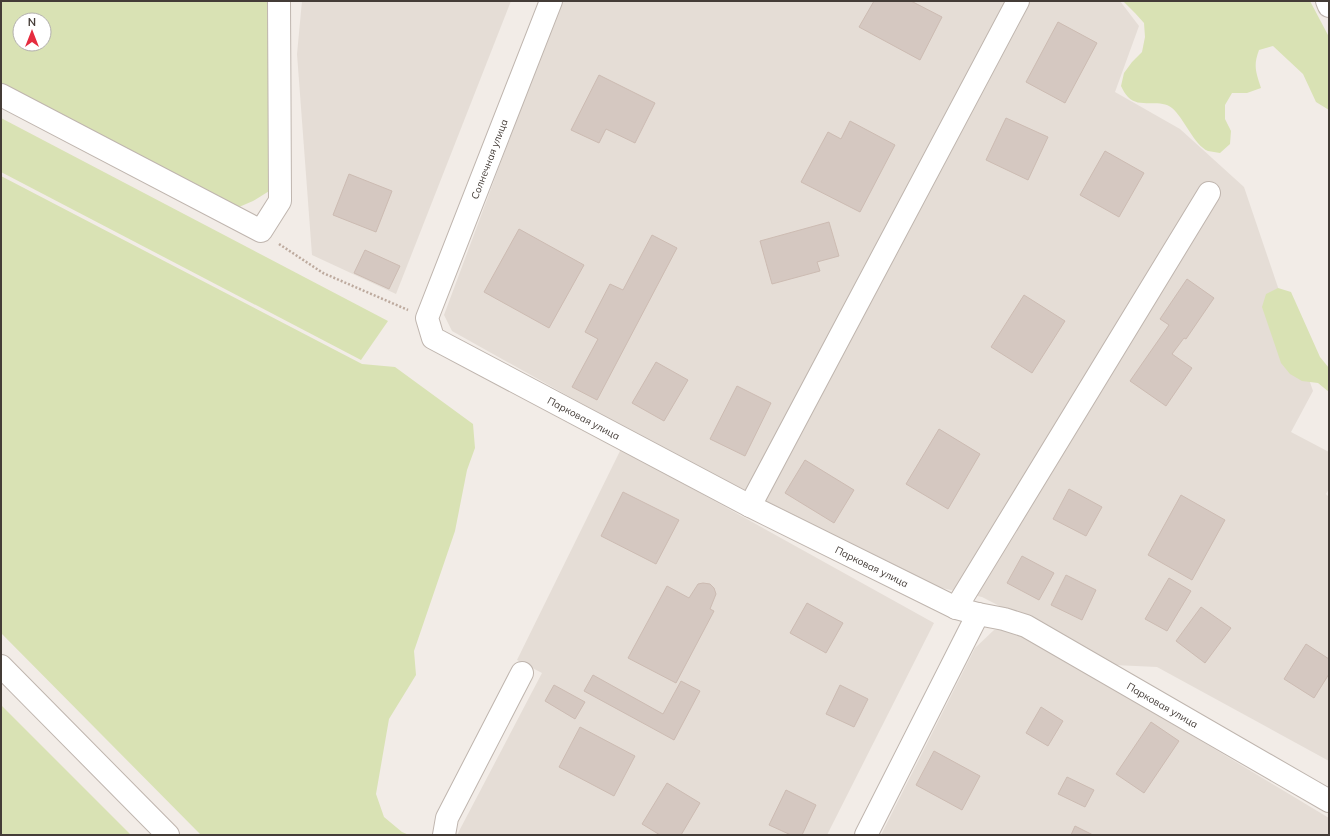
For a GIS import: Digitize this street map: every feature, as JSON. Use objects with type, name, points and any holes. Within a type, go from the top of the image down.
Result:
[{"type":"street","points":[[1,95],[261,231],[280,201],[279,1]]},
{"type":"street","name":"Солнечная улица","points":[[427,318],[551,1]]},
{"type":"street","points":[[750,506],[1018,1]]},
{"type":"street","points":[[1327,1],[1329,6]]},
{"type":"street","points":[[956,608],[1209,193]]},
{"type":"street","name":"Парковая улица","points":[[427,318],[433,338],[750,506],[956,608],[1004,619],[1026,626],[1329,801]]},
{"type":"street","points":[[866,835],[978,614]]},
{"type":"street","points":[[1,666],[168,835]]},
{"type":"street","points":[[444,835],[446,818],[522,673]]},
{"type":"path","points":[[261,231],[323,273],[427,318]]},
{"type":"shaded area","points":[[302,1],[511,1],[396,294],[312,255],[297,54]]},
{"type":"shaded area","points":[[561,1],[1120,1],[1139,26],[1115,92],[1180,129],[1244,187],[1313,391],[1291,432],[1329,452],[1329,489],[1326,494],[1329,497],[1329,761],[1157,667],[1114,665],[982,597],[933,586],[652,443],[452,331],[444,315]]},
{"type":"shaded area","points":[[621,449],[934,623],[827,835],[457,835],[542,673],[517,660]]},
{"type":"shaded area","points":[[994,630],[1017,630],[1329,818],[1329,835],[881,835],[975,648]]},
{"type":"green space","points":[[1,1],[267,1],[274,188],[253,201],[232,210],[1,93]]},
{"type":"green space","points":[[1123,1],[1310,1],[1329,37],[1329,110],[1316,102],[1303,74],[1273,46],[1259,50],[1256,60],[1256,69],[1261,88],[1247,93],[1232,93],[1225,105],[1225,119],[1231,131],[1230,144],[1220,153],[1208,151],[1198,143],[1181,118],[1172,108],[1162,104],[1133,101],[1123,90],[1121,86],[1124,73],[1142,52],[1145,37],[1144,23]]},
{"type":"green space","points":[[1,118],[388,321],[361,360],[1,172]]},
{"type":"green space","points":[[1,176],[362,364],[395,367],[473,424],[475,448],[467,470],[455,531],[414,651],[416,675],[389,719],[376,794],[384,817],[402,832],[409,835],[201,835],[1,633]]},
{"type":"green space","points":[[1278,288],[1291,292],[1320,357],[1329,368],[1329,392],[1318,383],[1302,381],[1290,374],[1281,363],[1262,307],[1266,294]]},
{"type":"green space","points":[[1,705],[131,835],[1,835]]},
{"type":"building","points":[[874,1],[911,1],[942,17],[920,60],[859,27]]},
{"type":"building","points":[[1058,22],[1097,43],[1065,103],[1026,82]]},
{"type":"building","points":[[599,75],[655,103],[635,143],[606,129],[599,143],[571,130]]},
{"type":"building","points":[[1006,118],[1048,137],[1028,180],[986,160]]},
{"type":"building","points":[[850,121],[895,145],[860,212],[801,182],[828,132],[841,139]]},
{"type":"building","points":[[1105,151],[1144,173],[1119,217],[1080,195]]},
{"type":"building","points":[[349,174],[392,191],[376,232],[333,215]]},
{"type":"building","points":[[829,222],[839,256],[817,262],[820,271],[772,284],[760,241]]},
{"type":"building","points":[[519,229],[584,265],[549,328],[484,292]]},
{"type":"building","points":[[652,235],[677,248],[597,400],[572,387],[598,339],[585,332],[610,284],[623,290]]},
{"type":"building","points":[[365,250],[400,266],[389,289],[354,273]]},
{"type":"building","points":[[1187,279],[1214,298],[1186,339],[1184,338],[1172,354],[1192,368],[1166,406],[1130,381],[1169,325],[1160,319]]},
{"type":"building","points":[[1024,295],[1065,321],[1032,373],[991,347]]},
{"type":"building","points":[[656,362],[688,380],[664,421],[632,403]]},
{"type":"building","points":[[737,386],[771,403],[745,456],[710,439]]},
{"type":"building","points":[[939,429],[980,454],[948,509],[906,484]]},
{"type":"building","points":[[805,460],[854,490],[834,523],[785,493]]},
{"type":"building","points":[[1069,489],[1102,507],[1086,536],[1053,519]]},
{"type":"building","points":[[623,492],[679,520],[656,564],[601,536]]},
{"type":"building","points":[[1181,495],[1225,520],[1192,580],[1148,555]]},
{"type":"building","points":[[1022,556],[1054,573],[1039,600],[1007,583]]},
{"type":"building","points":[[1066,575],[1096,590],[1082,620],[1051,605]]},
{"type":"building","points":[[1169,578],[1191,591],[1167,631],[1145,619]]},
{"type":"building","points":[[698,584],[710,584],[714,588],[716,594],[710,609],[714,611],[676,683],[628,658],[667,586],[689,598]]},
{"type":"building","points":[[807,603],[843,623],[826,653],[790,633]]},
{"type":"building","points":[[1201,607],[1231,628],[1205,663],[1176,641]]},
{"type":"building","points":[[1306,644],[1329,659],[1329,674],[1314,698],[1284,679]]},
{"type":"building","points":[[593,675],[663,714],[681,681],[700,691],[674,740],[584,691]]},
{"type":"building","points":[[554,685],[585,702],[575,719],[545,701]]},
{"type":"building","points":[[840,685],[868,699],[854,727],[826,714]]},
{"type":"building","points":[[1041,707],[1063,721],[1048,746],[1026,733]]},
{"type":"building","points":[[1151,722],[1179,741],[1144,793],[1116,774]]},
{"type":"building","points":[[580,727],[635,756],[614,796],[559,767]]},
{"type":"building","points":[[934,751],[980,776],[962,810],[916,785]]},
{"type":"building","points":[[1067,777],[1094,790],[1085,807],[1058,794]]},
{"type":"building","points":[[667,783],[700,803],[681,835],[660,835],[642,824]]},
{"type":"building","points":[[786,790],[816,805],[802,835],[791,835],[769,825]]},
{"type":"building","points":[[1075,826],[1093,835],[1071,835]]}]
